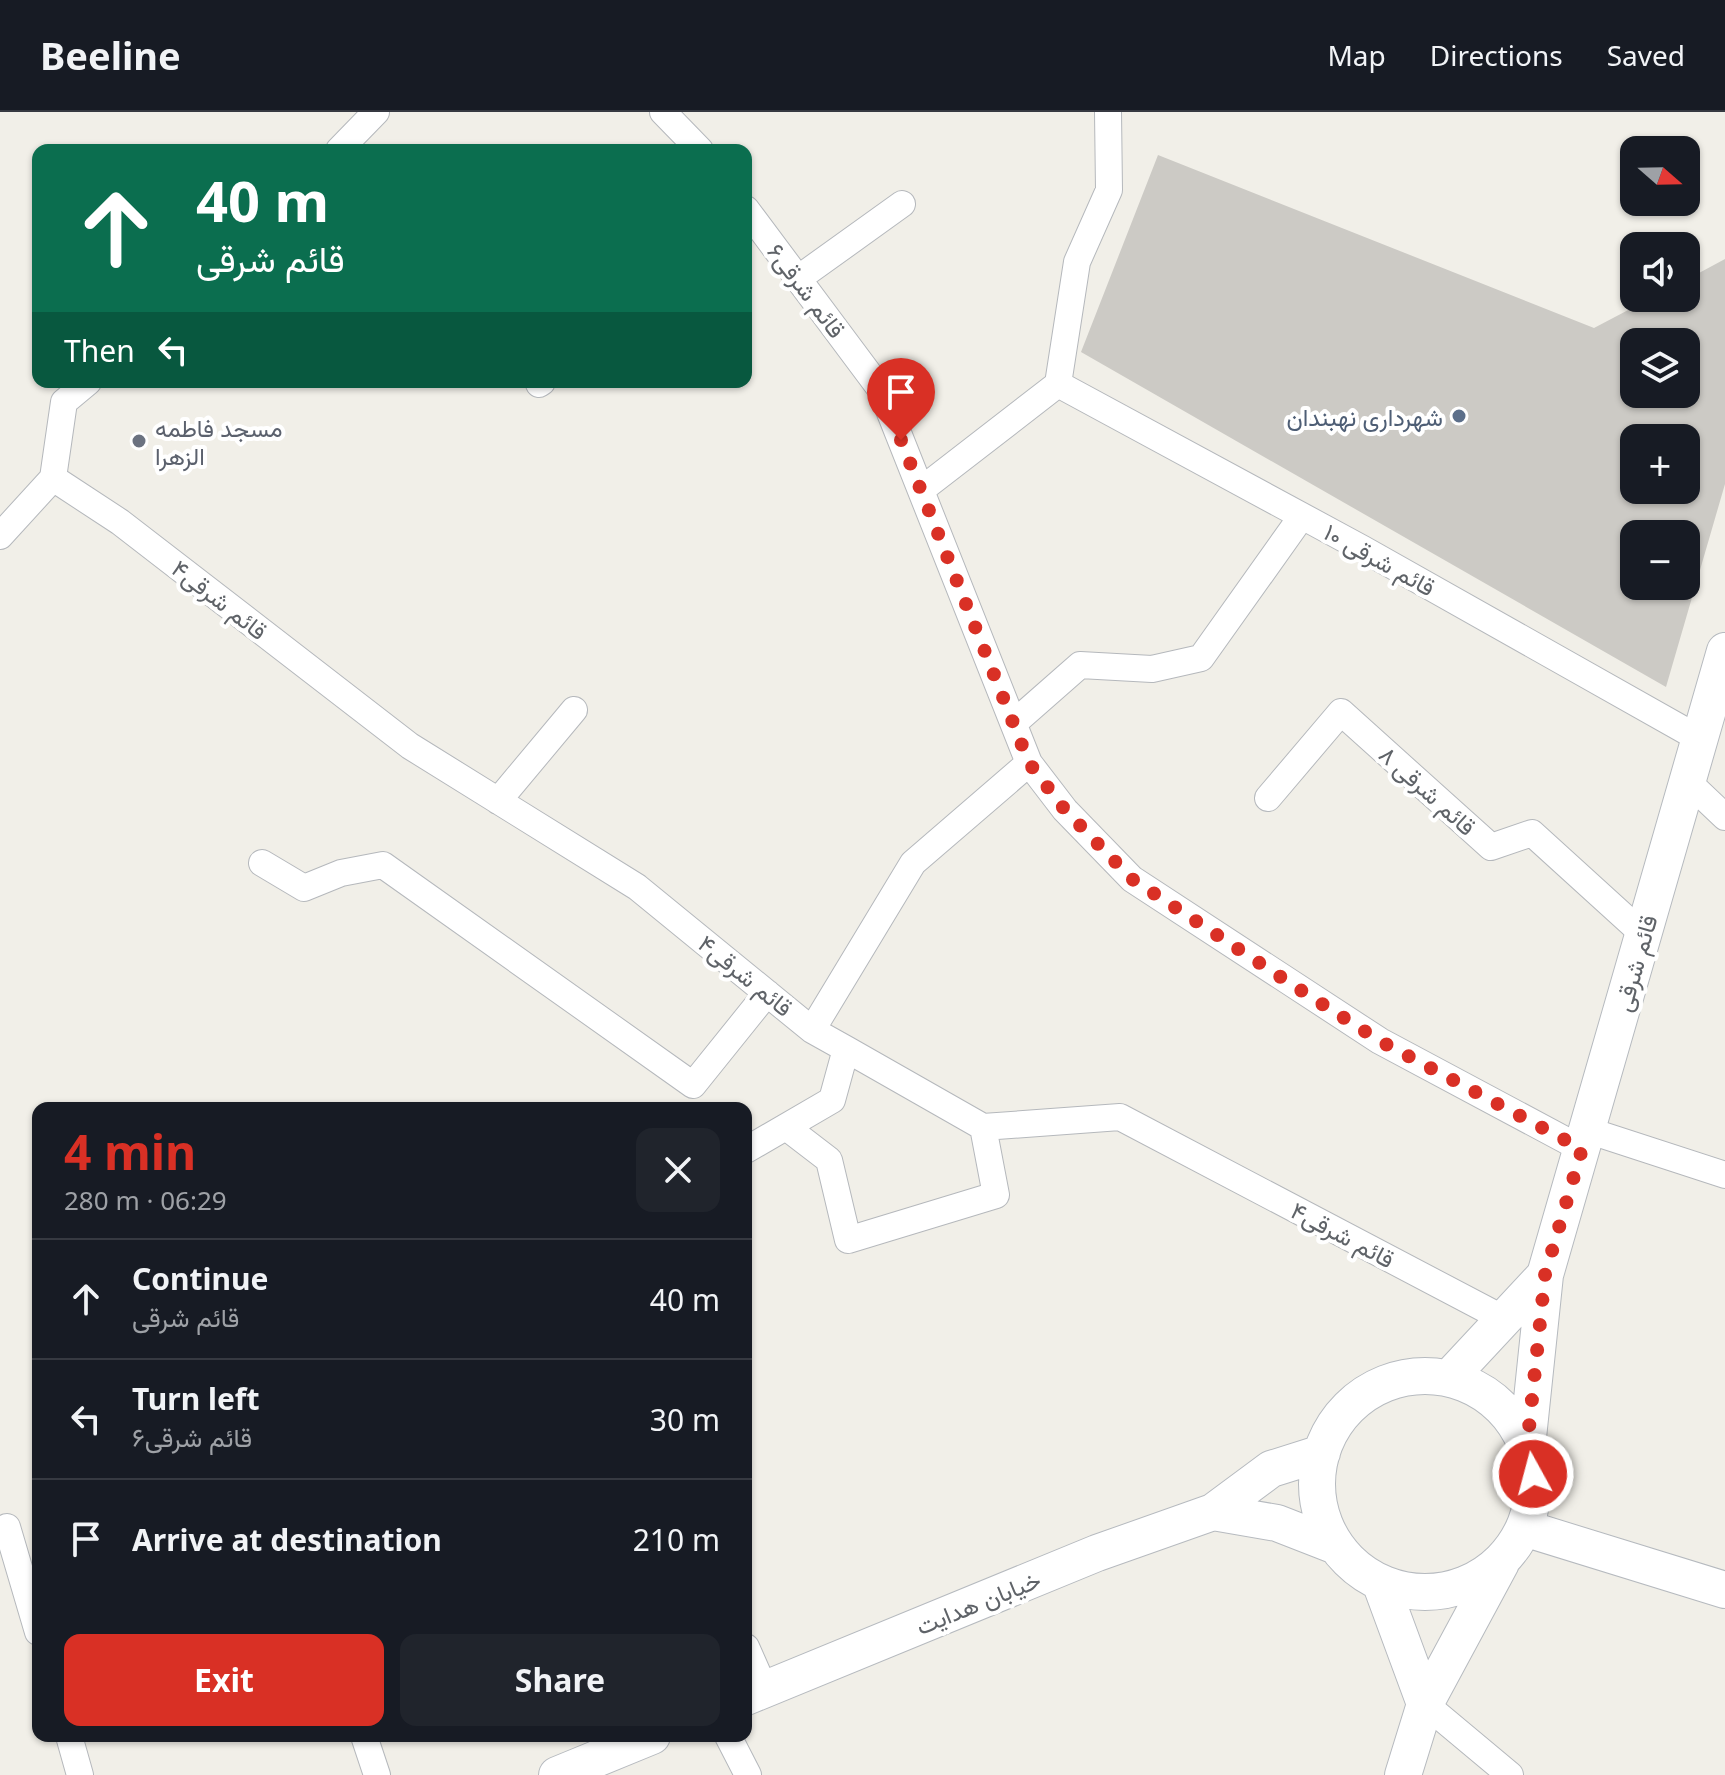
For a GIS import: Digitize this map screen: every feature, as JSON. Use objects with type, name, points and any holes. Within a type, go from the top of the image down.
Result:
[{"type":"main road","name":"قائم شرقی","points":[[1527,1447],[1545,1275],[1725,651]]},
{"type":"main road","points":[[1449,1378],[1545,1275]]},
{"type":"main road","points":[[1403,1775],[1425,1704],[1514,1543],[1532,1502],[1533,1474],[1527,1447],[1509,1415],[1482,1392],[1449,1378],[1417,1375],[1386,1383],[1358,1399],[1336,1423],[1322,1453],[1318,1501],[1336,1546],[1355,1567],[1380,1582],[1412,1591],[1446,1590],[1478,1578],[1514,1543]]},
{"type":"main road","points":[[1213,1512],[1271,1469],[1322,1453]]},
{"type":"main road","points":[[1213,1512],[1277,1523],[1336,1546]]},
{"type":"main road","name":"خیابان هدایت","points":[[756,1694],[1097,1553],[1213,1512]]},
{"type":"main road","points":[[1514,1543],[1725,1590]]},
{"type":"main road","points":[[1380,1582],[1425,1704]]},
{"type":"main road","points":[[557,1775],[637,1742]]},
{"type":"street","points":[[345,144],[376,112]]},
{"type":"street","points":[[663,112],[694,144]]},
{"type":"street","points":[[921,490],[1058,384],[1077,262],[1109,190],[1108,112]]},
{"type":"street","points":[[799,278],[902,204]]},
{"type":"street","name":"۶قائم شرقی","points":[[752,224],[799,278],[881,390],[1029,763],[1065,810],[1132,879],[1380,1041],[1584,1139],[1725,1175]]},
{"type":"street","name":"قائم شرقی ۱۰","points":[[1058,384],[1302,516],[1700,739]]},
{"type":"street","points":[[0,536],[53,478],[64,402],[81,388]]},
{"type":"street","name":"۴قائم شرقی","points":[[53,478],[120,522],[410,746],[637,887],[812,1030],[983,1127],[1120,1117],[1504,1319]]},
{"type":"street","points":[[1014,723],[1080,665],[1152,669],[1201,658],[1302,516]]},
{"type":"street","points":[[498,801],[574,710]]},
{"type":"street","name":"قائم شرقی ۸","points":[[1268,798],[1341,712],[1491,847],[1532,833],[1643,934]]},
{"type":"street","points":[[812,1030],[913,863],[1029,763]]},
{"type":"street","points":[[1687,781],[1725,817]]},
{"type":"street","points":[[262,863],[304,888],[341,873],[383,865],[693,1085],[767,993]]},
{"type":"street","points":[[752,1147],[832,1100],[846,1049]]},
{"type":"street","points":[[786,1127],[829,1160],[848,1240],[996,1195],[983,1127]]},
{"type":"street","points":[[7,1527],[32,1612]]},
{"type":"street","points":[[1425,1704],[1510,1775]]},
{"type":"street","points":[[71,1742],[80,1775]]},
{"type":"street","points":[[366,1742],[377,1775]]},
{"type":"street","points":[[731,1742],[748,1775]]},
{"type":"building","name":"شهرداری نهبندان","points":[[1158,155],[1594,328],[1624,312],[1700,312],[1700,272],[1725,259],[1725,484],[1700,570],[1700,520],[1620,520],[1620,600],[1691,600],[1666,687],[1081,352]]},
{"type":"place","name":"شهرداری نهبندان","points":[[1459,416]]},
{"type":"place","name":"مسجد فاطمه الزهرا","points":[[139,441]]},
{"type":"route","points":[[901,440],[1029,763],[1065,810],[1132,879],[1305,993],[1380,1041],[1582,1149],[1545,1275],[1527,1447],[1533,1474]]}]
